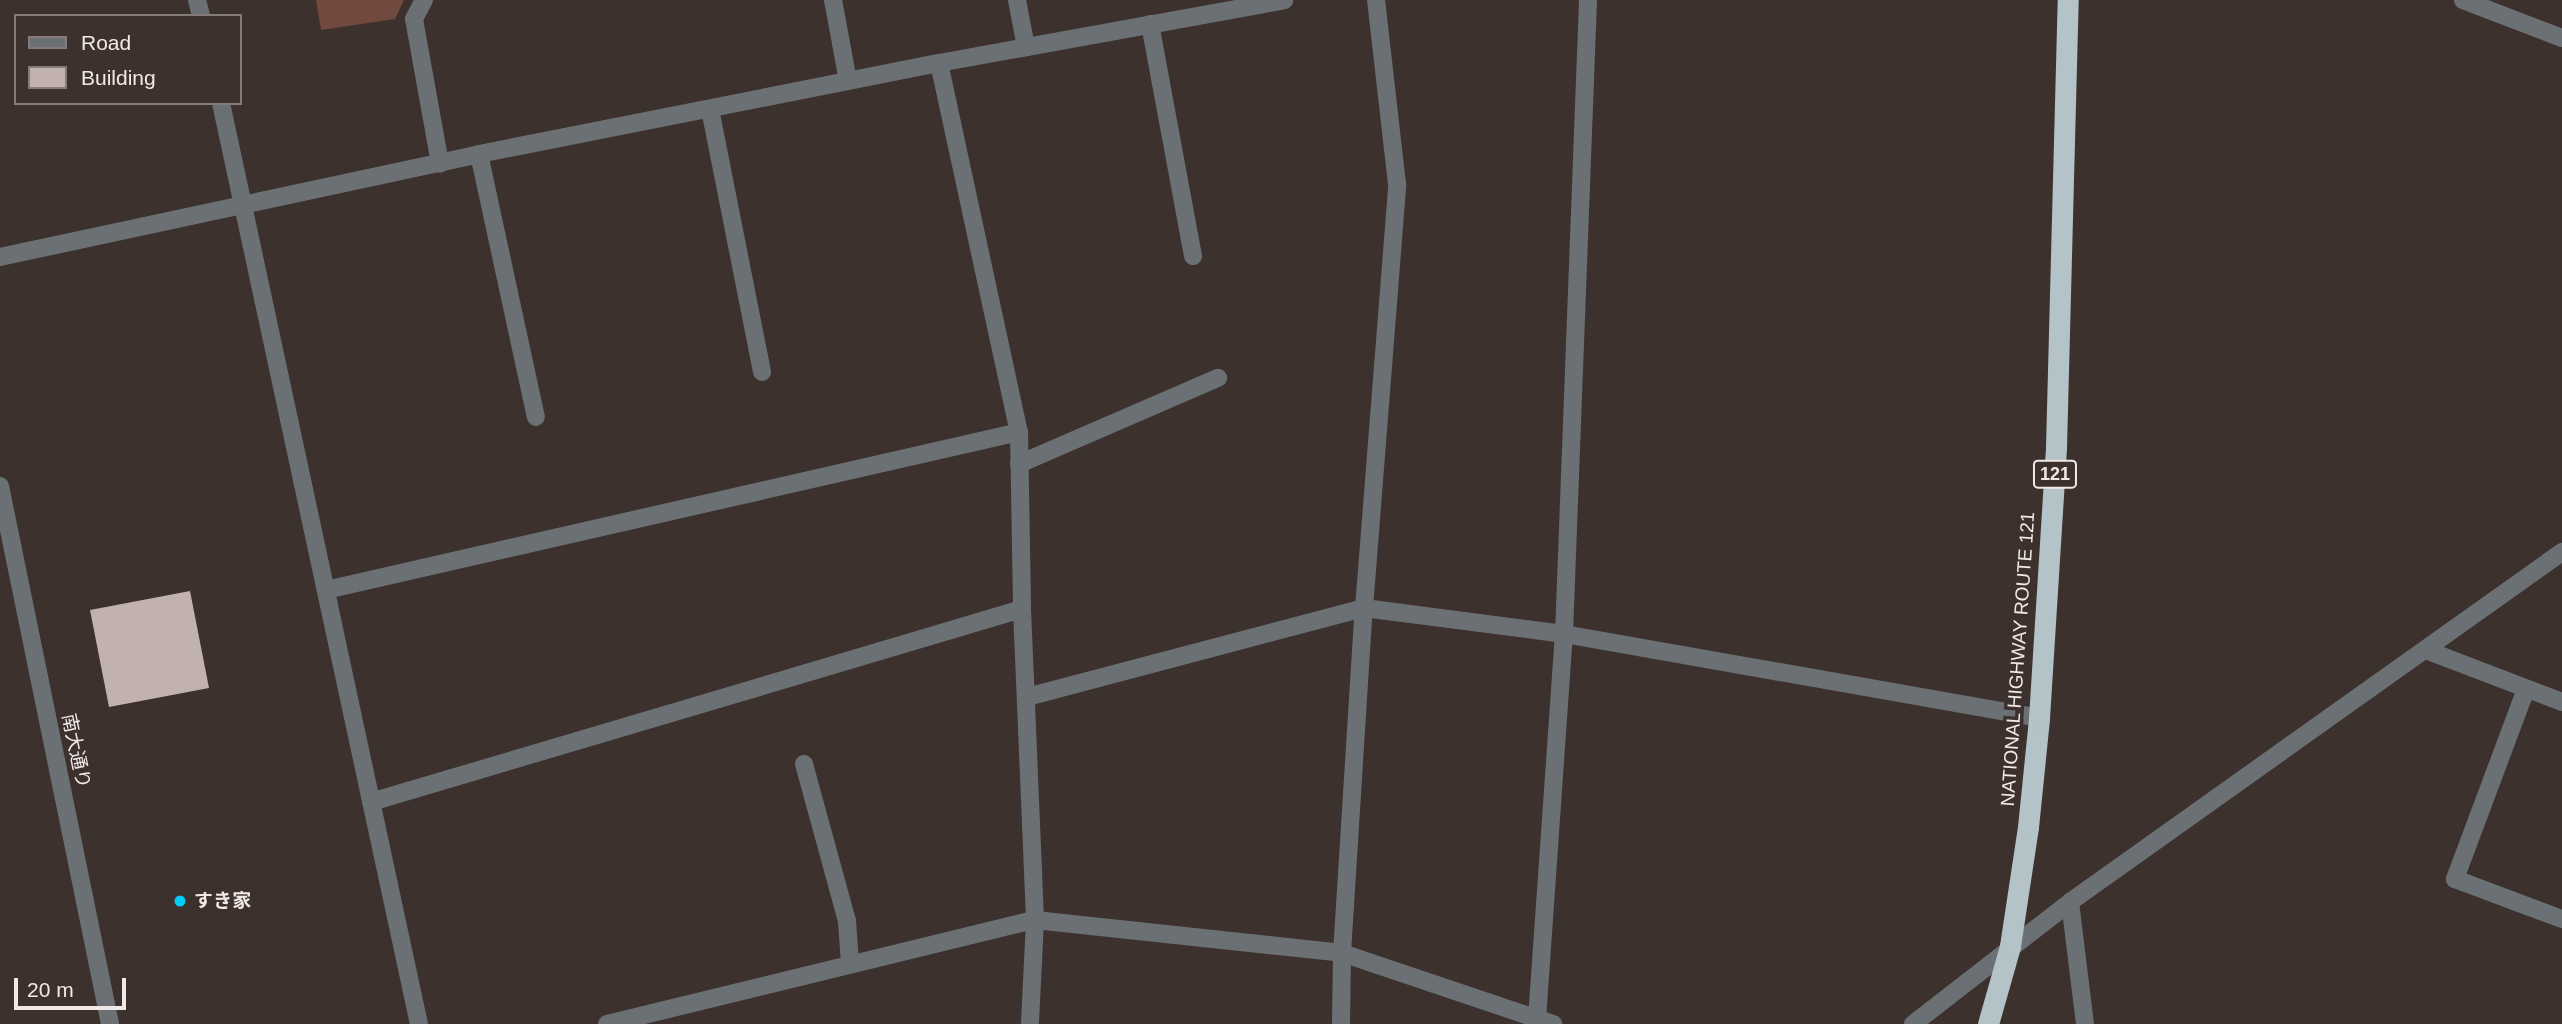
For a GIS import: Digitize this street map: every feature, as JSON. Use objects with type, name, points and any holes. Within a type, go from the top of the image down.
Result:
[{"type":"highway","name":"NATIONAL HIGHWAY ROUTE 121","points":[[1988,1024],[2010,946],[2028,827],[2039,718],[2056,447],[2068,0]]},
{"type":"street","points":[[424,0],[414,19],[440,164]]},
{"type":"street","points":[[833,0],[848,81]]},
{"type":"street","points":[[1017,0],[1026,47]]},
{"type":"street","points":[[0,257],[479,154],[939,63],[1279,0]]},
{"type":"street","points":[[1341,1024],[1342,954],[1364,608],[1397,184],[1376,0]]},
{"type":"street","points":[[607,1024],[1035,920],[1342,954],[1545,1021],[1564,634],[1588,0]]},
{"type":"street","points":[[2463,0],[2562,38]]},
{"type":"street","points":[[1150,24],[1193,256]]},
{"type":"street","points":[[939,63],[1019,432],[1022,609],[1035,920],[1030,1024]]},
{"type":"street","points":[[221,105],[419,1024]]},
{"type":"street","points":[[710,109],[762,372]]},
{"type":"street","points":[[479,154],[536,417]]},
{"type":"street","points":[[1019,464],[1218,378]]},
{"type":"street","points":[[326,590],[1019,432]]},
{"type":"street","name":"南大通り","points":[[0,486],[110,1024]]},
{"type":"street","points":[[1913,1024],[2070,902],[2562,552]]},
{"type":"street","points":[[1027,697],[1364,608],[1564,634],[2039,718]]},
{"type":"street","points":[[371,802],[1022,609]]},
{"type":"street","points":[[2426,650],[2562,702]]},
{"type":"street","points":[[2526,689],[2455,879],[2562,919]]},
{"type":"street","points":[[804,764],[847,921],[850,964]]},
{"type":"street","points":[[2070,902],[2085,1024]]},
{"type":"shaded area","points":[[316,0],[404,0],[395,19],[321,30]]},
{"type":"building","points":[[190,591],[209,688],[109,707],[90,610]]},
{"type":"place","name":"すき家","points":[[180,901]]}]
